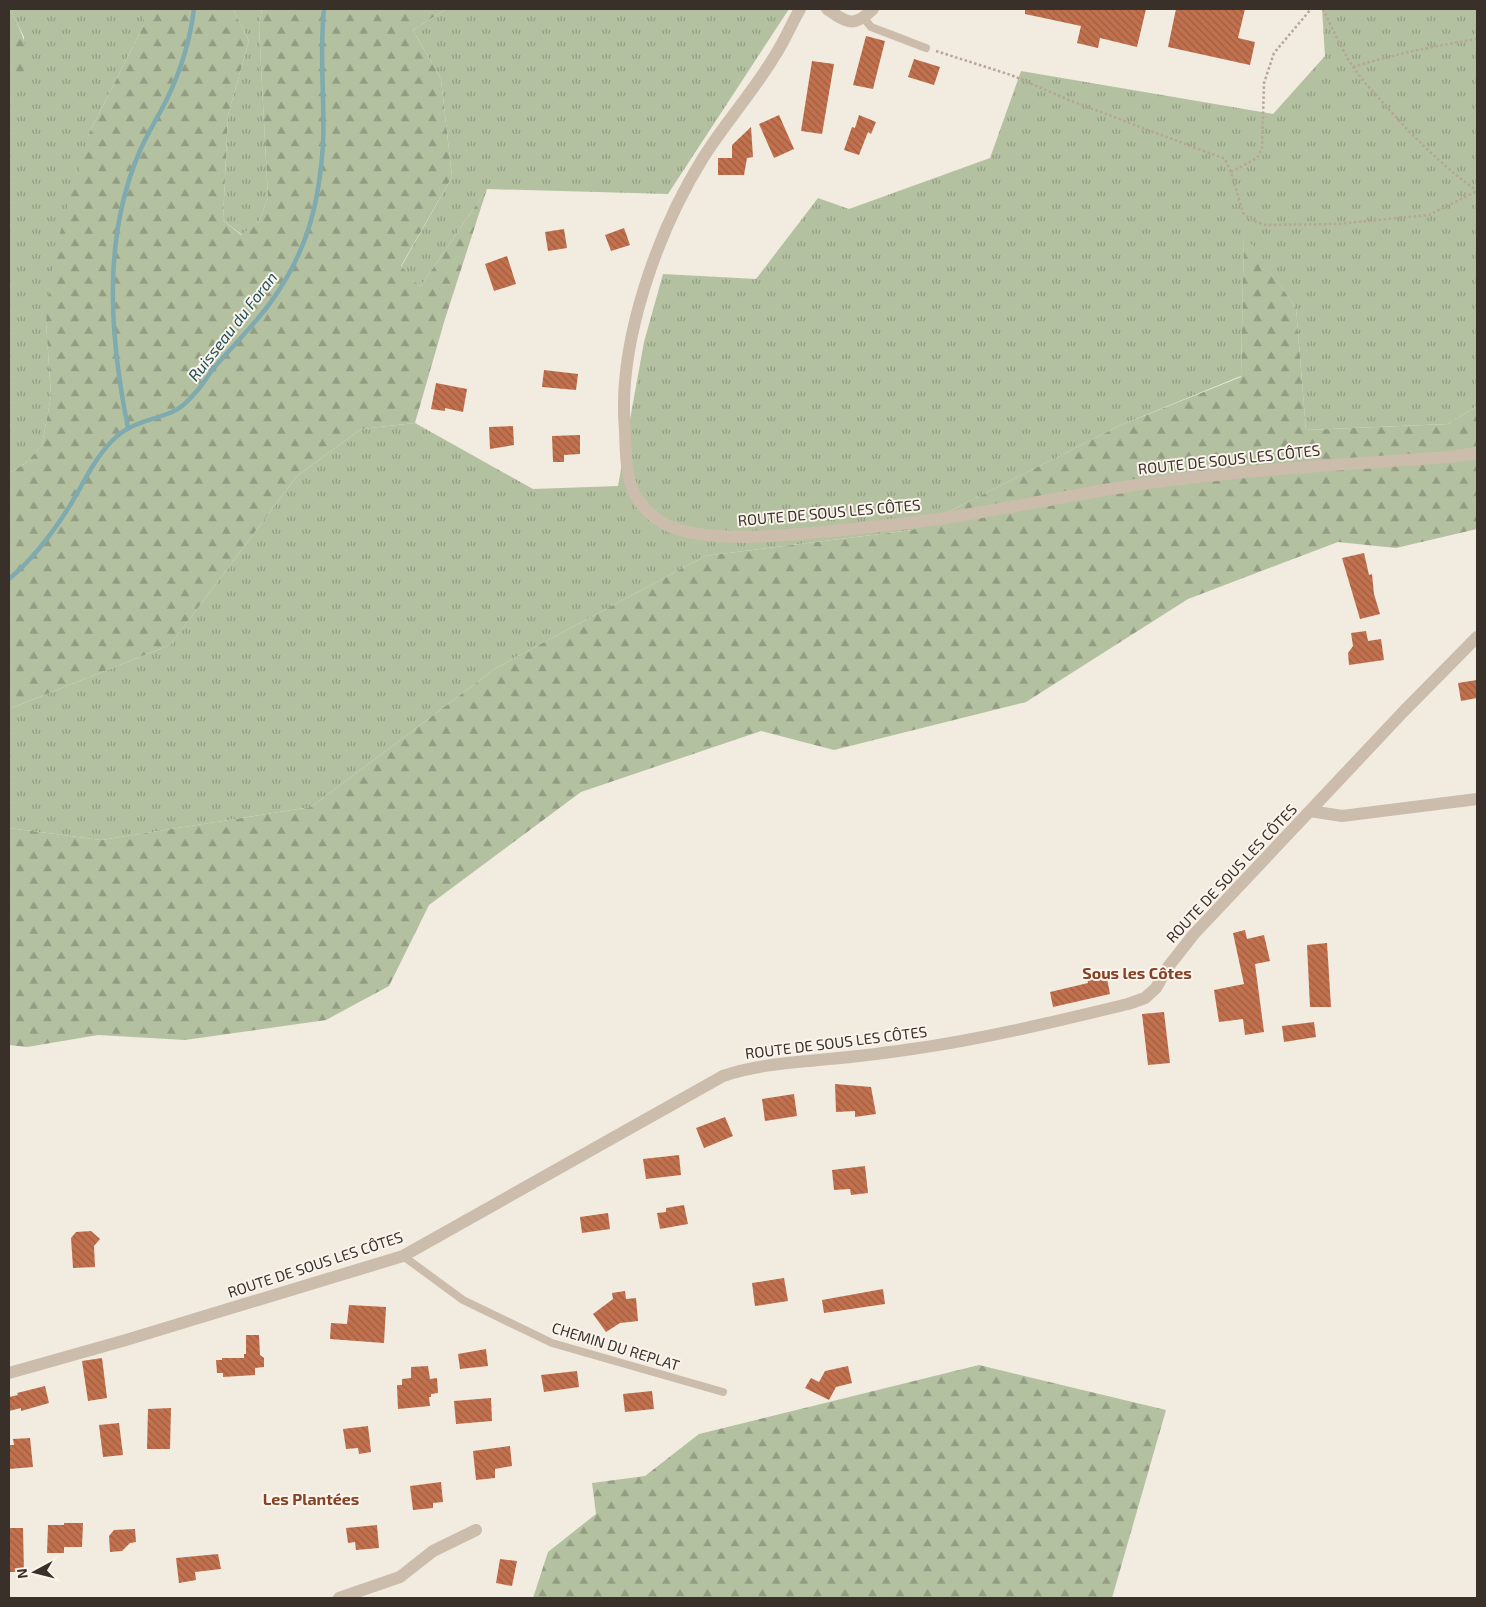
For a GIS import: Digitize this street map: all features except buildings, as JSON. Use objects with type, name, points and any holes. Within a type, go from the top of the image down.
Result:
[{"type":"street","name":"ROUTE DE SOUS LES CÔTES","points":[[800,9],[775,57],[702,158],[678,203],[658,250],[633,328],[627,359],[623,408],[628,472],[634,495],[646,510],[660,522],[674,529],[697,534],[723,536],[770,536],[847,530],[943,518],[1140,484],[1260,470],[1449,457],[1477,453]]},
{"type":"street","points":[[827,9],[845,21],[857,21],[869,13]]},
{"type":"street","name":"ROUTE DE SOUS LES CÔTES","points":[[9,1373],[126,1340],[403,1256],[698,1090],[724,1076],[742,1070],[763,1065],[855,1057],[918,1048],[1022,1029],[1146,998],[1156,988],[1168,968],[1194,934],[1477,637]]},
{"type":"street","points":[[1310,811],[1342,816],[1477,799]]},
{"type":"street","points":[[339,1598],[400,1576],[433,1552],[476,1530]]},
{"type":"lane","points":[[869,13],[872,27],[926,48]]},
{"type":"lane","name":"CHEMIN DU REPLAT","points":[[403,1256],[463,1300],[552,1343],[723,1392]]},
{"type":"path","points":[[1231,172],[1258,158],[1262,149],[1264,84],[1274,53],[1311,9]]},
{"type":"path","points":[[926,48],[1012,75],[1069,100],[1225,159],[1231,172],[1243,213],[1253,221],[1266,225],[1337,224],[1429,215],[1477,192],[1444,166],[1413,136],[1366,84],[1353,67],[1323,9]]},
{"type":"path","points":[[1353,67],[1382,58],[1477,39]]},
{"type":"green space","points":[[9,9],[25,45],[27,64],[22,83],[9,98]]},
{"type":"green space","points":[[10,9],[144,9],[144,25],[89,133],[46,321],[51,396],[42,445],[26,463],[9,473],[9,98],[21,84],[24,37]]},
{"type":"green space","points":[[144,9],[233,9],[249,41],[228,115],[223,220],[241,235],[259,221],[268,198],[259,26],[262,9],[446,9],[413,30],[441,79],[452,177],[401,266],[420,287],[487,189],[445,319],[415,423],[361,429],[297,476],[170,645],[9,709],[9,473],[26,463],[42,445],[51,396],[46,321],[55,250],[89,133],[144,25]]},
{"type":"green space","points":[[233,9],[262,9],[259,26],[268,198],[259,221],[242,235],[223,220],[228,115],[249,41]]},
{"type":"green space","points":[[446,9],[789,9],[668,194],[487,189],[420,287],[401,267],[452,177],[441,79],[413,30]]},
{"type":"green space","points":[[1322,9],[1477,9],[1477,406],[1448,424],[1306,430],[1296,308],[1244,235],[1241,376],[1121,425],[912,530],[705,556],[496,668],[311,807],[101,840],[9,828],[9,709],[170,645],[297,476],[361,429],[415,423],[533,489],[618,486],[644,342],[663,274],[756,279],[818,198],[849,209],[990,158],[1021,71],[1273,114],[1325,56]]},
{"type":"green space","points":[[1244,234],[1296,308],[1306,430],[1448,424],[1477,406],[1477,529],[1396,548],[1338,542],[1188,599],[1026,702],[834,750],[761,731],[581,792],[429,905],[389,986],[326,1020],[185,1040],[98,1035],[27,1047],[9,1045],[9,828],[101,840],[311,807],[496,668],[705,556],[912,530],[1121,425],[1241,377]]},
{"type":"green space","points":[[979,1365],[1166,1410],[1112,1598],[533,1598],[548,1552],[596,1514],[592,1483],[645,1476],[699,1434]]},
{"type":"waterway","points":[[128,428],[117,359],[114,324],[113,289],[119,220],[127,186],[139,153],[167,99],[181,66],[194,9]]},
{"type":"waterway","name":"Ruisseau du Foran","points":[[9,579],[34,555],[49,536],[105,448],[118,435],[132,426],[175,411],[188,401],[268,306],[292,268],[308,230],[314,209],[321,167],[323,144],[322,43],[324,9]]},
{"type":"district","name":"Sous les Côtes","points":[[1137,972]]},
{"type":"district","name":"Les Plantées","points":[[311,1498]]}]
